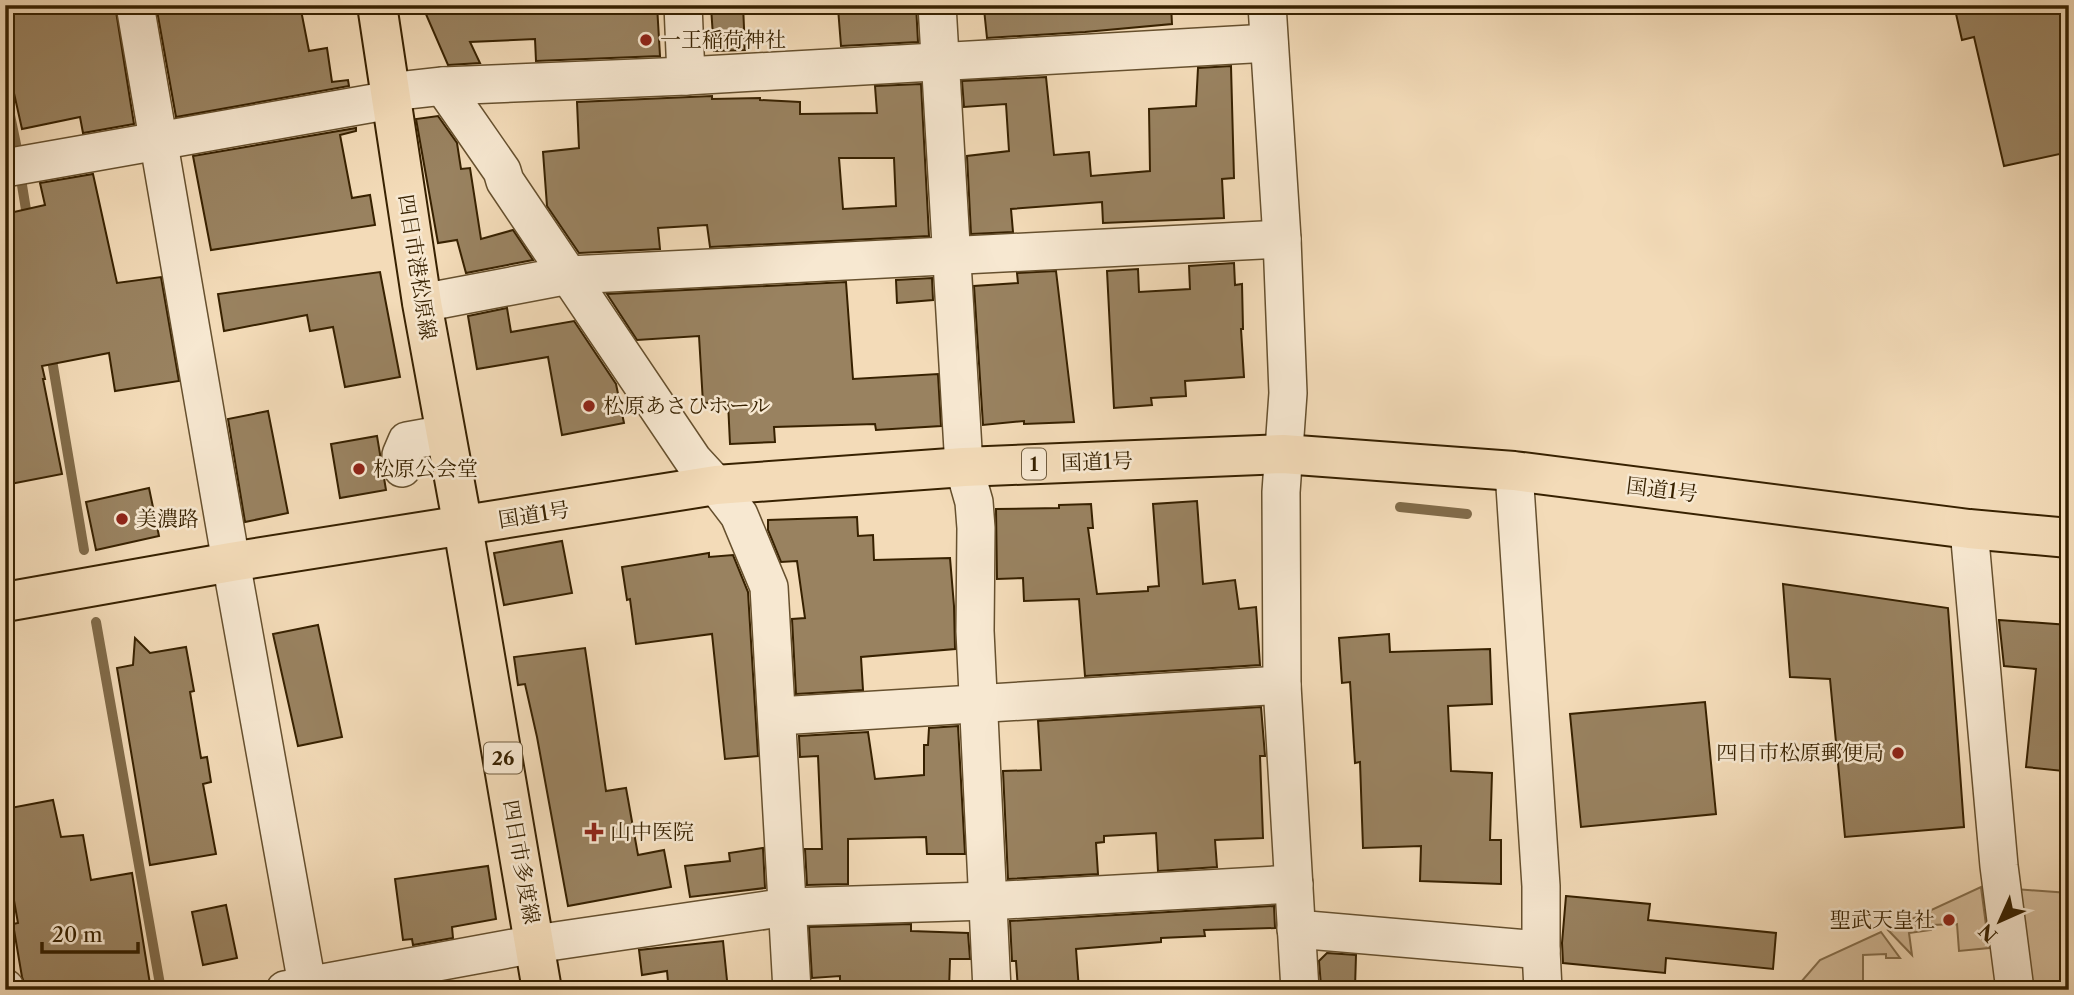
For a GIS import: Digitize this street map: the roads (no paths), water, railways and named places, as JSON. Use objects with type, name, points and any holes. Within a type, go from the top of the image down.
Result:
[{"type":"main road","name":"四日市港松原線","points":[[377,5],[422,303],[463,527]]},
{"type":"main road","name":"国道1号","points":[[5,601],[231,562],[716,485],[964,467],[1283,454],[1514,471],[1969,529],[2069,538]]},
{"type":"main road","name":"四日市多度線","points":[[463,527],[542,990]]},
{"type":"street","points":[[135,5],[231,562],[300,988],[535,944],[787,908],[988,901],[1294,884]]},
{"type":"street","points":[[683,5],[686,76]]},
{"type":"street","points":[[937,5],[964,467],[974,502],[976,528],[975,631],[992,990]]},
{"type":"street","points":[[1267,5],[1282,239],[1287,393],[1281,492],[1282,685],[1300,990]]},
{"type":"street","points":[[5,168],[158,142],[443,86],[686,76],[1269,43]]},
{"type":"street","points":[[443,86],[692,460],[716,485],[739,516],[769,587],[792,990]]},
{"type":"street","points":[[422,303],[569,275],[1282,239]]},
{"type":"street","points":[[402,468],[401,455],[407,441],[446,434]]},
{"type":"street","points":[[1514,471],[1541,886],[1543,990]]},
{"type":"street","points":[[1969,529],[1999,866],[2015,990]]},
{"type":"street","points":[[778,716],[1282,685]]},
{"type":"street","points":[[1296,929],[1541,950]]},
{"type":"waterway","points":[[5,91],[18,154]]},
{"type":"waterway","points":[[21,179],[28,222]]},
{"type":"waterway","points":[[51,354],[84,550]]},
{"type":"waterway","points":[[1400,507],[1467,514]]},
{"type":"waterway","points":[[96,622],[161,990]]},
{"type":"place","name":"一王稲荷神社","points":[[646,40]]},
{"type":"place","name":"松原あさひホール","points":[[589,406]]},
{"type":"place","name":"松原公会堂","points":[[359,469]]},
{"type":"place","name":"美濃路","points":[[122,519]]},
{"type":"place","name":"四日市松原郵便局","points":[[1898,753]]},
{"type":"place","name":"山中医院","points":[[594,832]]},
{"type":"place","name":"聖武天皇社","points":[[1949,920]]}]
